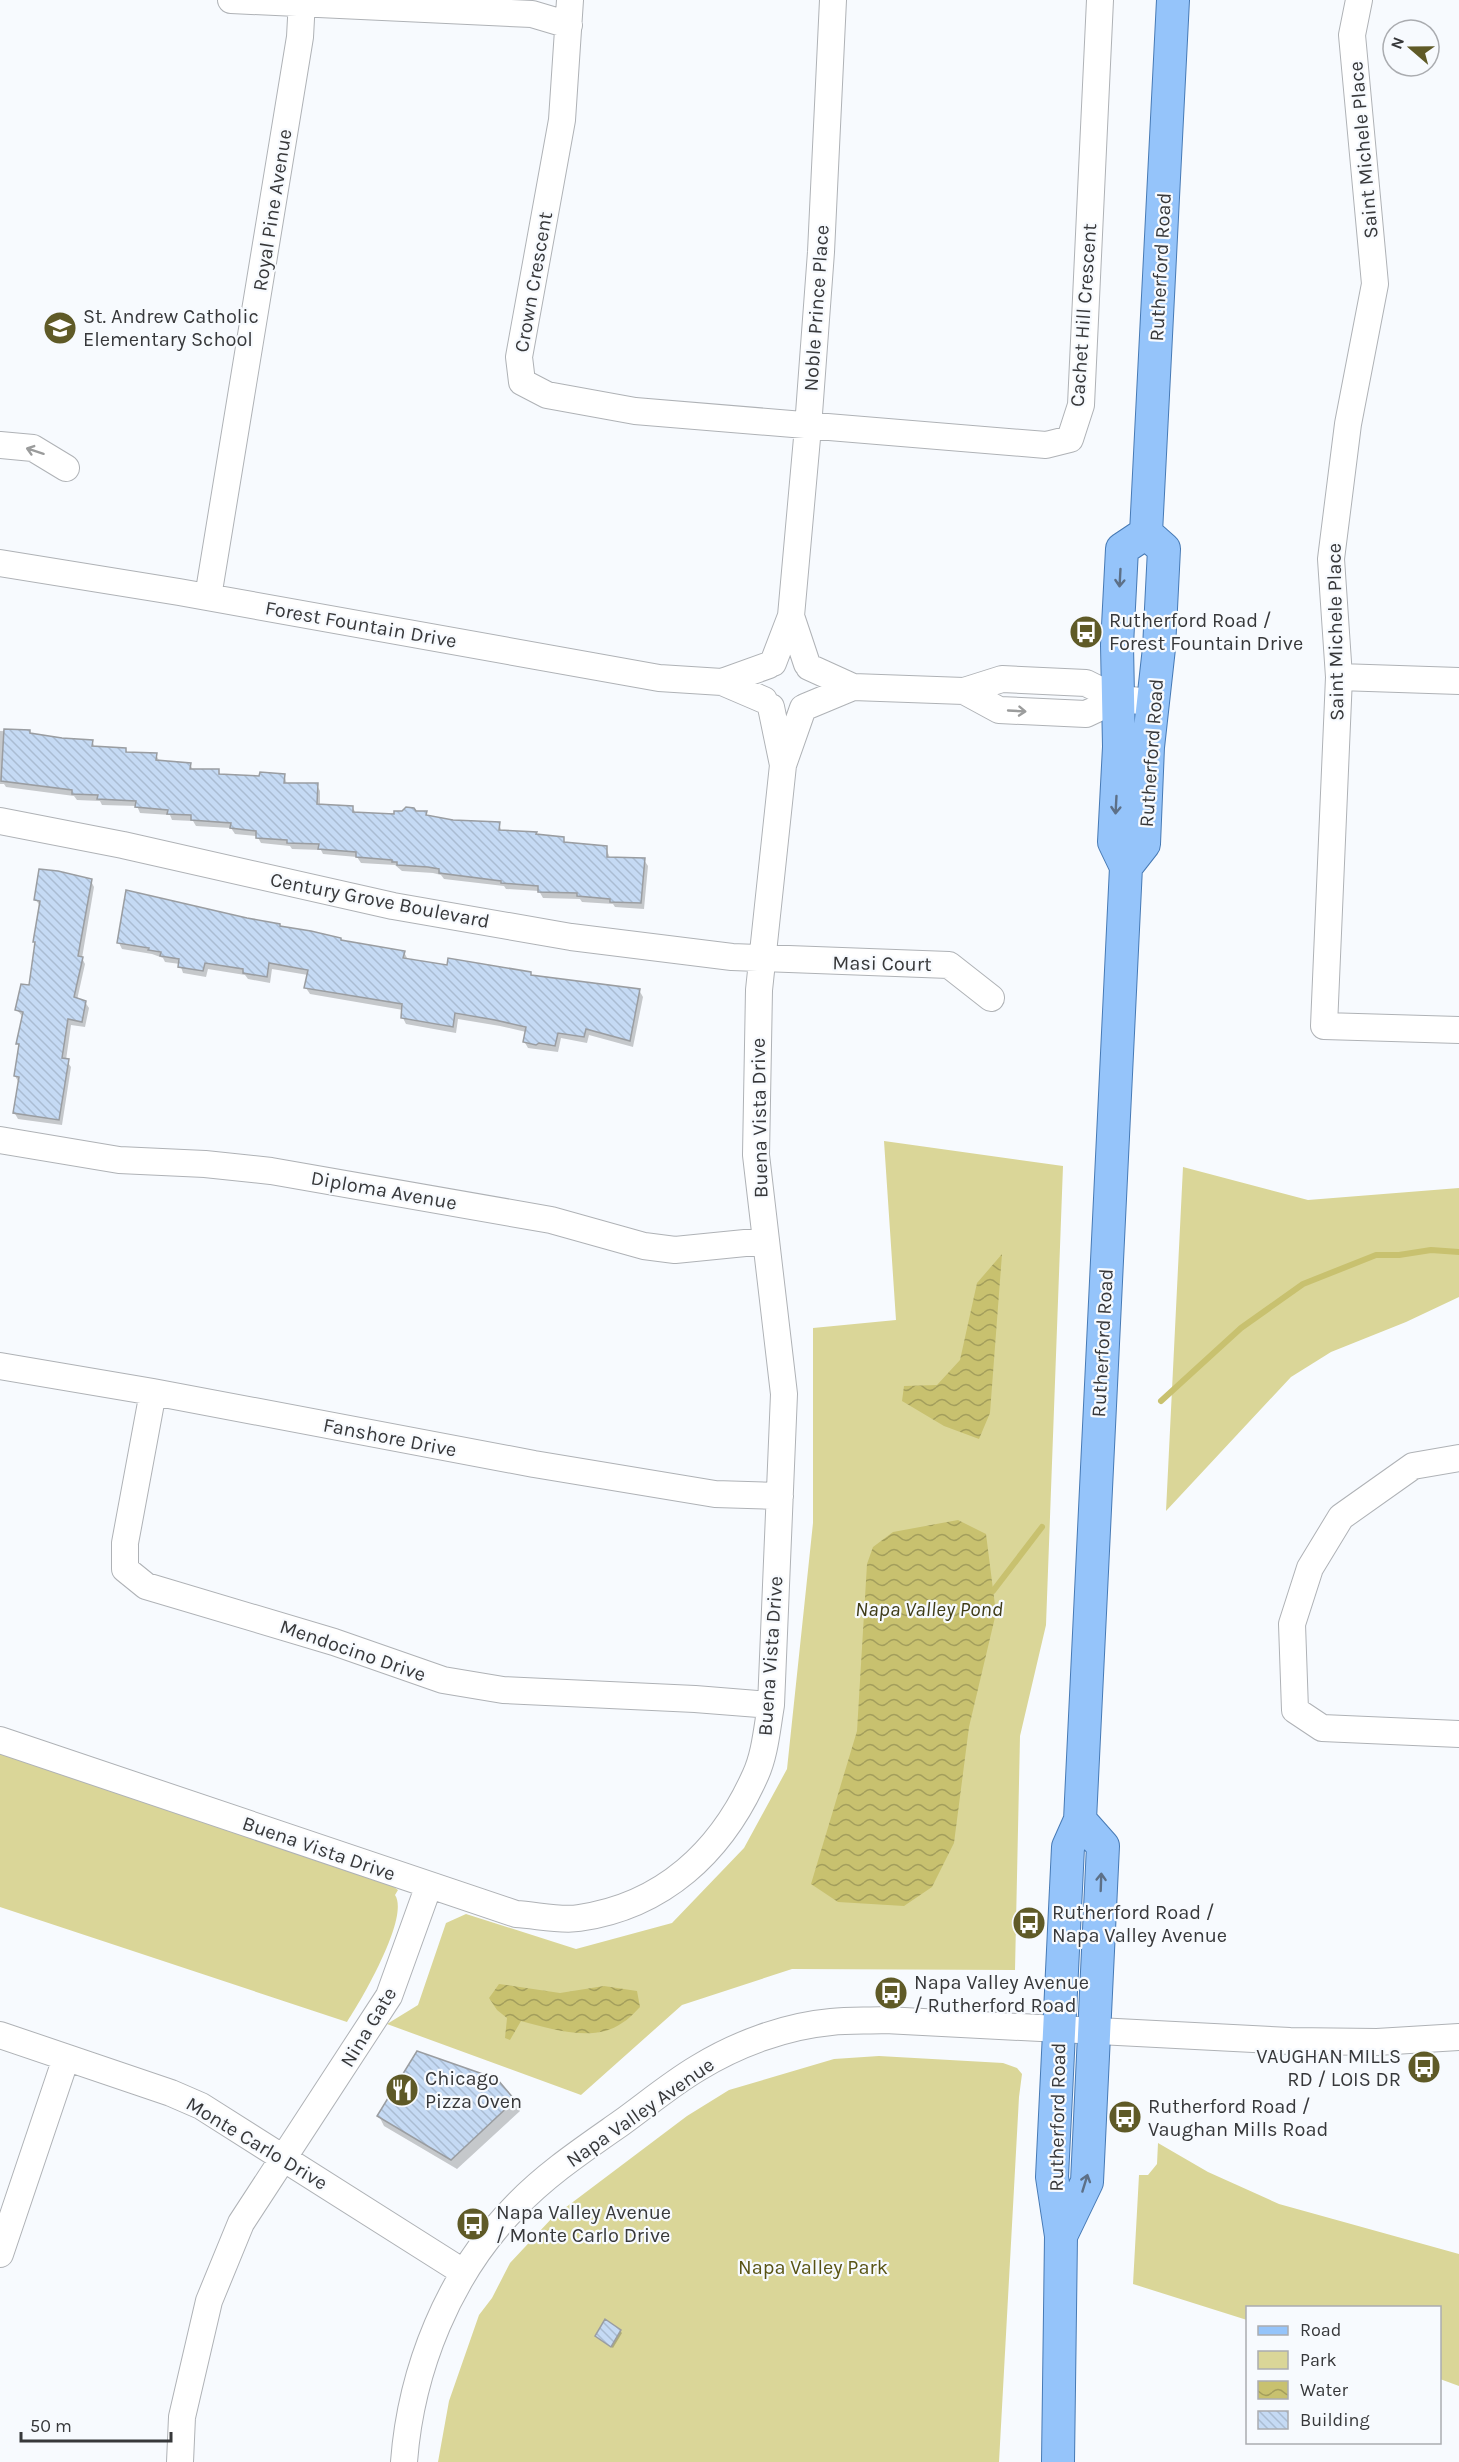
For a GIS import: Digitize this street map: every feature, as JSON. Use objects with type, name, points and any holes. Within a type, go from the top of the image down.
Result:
[{"type":"main road","name":"Rutherford Road","points":[[1146,533],[1173,1]]},
{"type":"main road","name":"Rutherford Road","points":[[1058,2462],[1060,2236],[1052,2176],[1068,1847],[1080,1820],[1125,867],[1114,842],[1119,747],[1117,645],[1122,549],[1146,533]]},
{"type":"main road","name":"Rutherford Road","points":[[1125,867],[1144,844],[1148,747],[1159,648],[1164,549],[1146,533]]},
{"type":"main road","name":"Rutherford Road","points":[[1060,2236],[1087,2182],[1095,2030],[1103,1846],[1080,1820]]},
{"type":"street","points":[[231,0],[532,14],[569,12]]},
{"type":"street","name":"Noble Prince Place","points":[[771,664],[790,616],[808,427],[821,252],[833,0]]},
{"type":"street","name":"Cachet Hill Crescent","points":[[808,427],[1046,445],[1070,439],[1081,405],[1100,0]]},
{"type":"street","name":"Saint Michele Place","points":[[1359,0],[1352,35],[1375,284],[1347,424],[1331,559],[1339,677],[1324,1026],[1459,1030]]},
{"type":"street","name":"Royal Pine Avenue","points":[[208,597],[300,37],[302,2]]},
{"type":"street","name":"Crown Crescent","points":[[569,12],[562,120],[519,357],[522,382],[547,395],[635,411],[808,427]]},
{"type":"street","points":[[0,445],[33,448],[66,468]]},
{"type":"street","name":"Forest Fountain Drive","points":[[0,563],[208,597],[659,678],[722,682],[768,704]]},
{"type":"street","name":"Noble Prince Place","points":[[790,616],[808,666]]},
{"type":"street","points":[[853,687],[788,713],[768,704],[760,684],[764,671],[771,664],[784,658],[792,658],[853,687],[964,691],[1002,679],[1086,683],[1118,699],[1153,702]]},
{"type":"street","name":"Forest Fountain Drive","points":[[722,682],[771,664]]},
{"type":"street","points":[[804,708],[814,694],[816,686],[815,678],[808,666]]},
{"type":"street","points":[[1339,677],[1459,681]]},
{"type":"street","name":"Buena Vista Drive","points":[[768,704],[783,765]]},
{"type":"street","name":"Buena Vista Drive","points":[[0,1740],[516,1914],[578,1918],[639,1903],[689,1870],[723,1834],[756,1775],[771,1705],[784,1394],[756,1155],[759,990],[783,765],[804,708]]},
{"type":"street","name":"Century Grove Boulevard","points":[[1,827],[112,843],[393,906],[571,937],[762,959]]},
{"type":"street","name":"Masi Court","points":[[762,959],[949,965],[991,998]]},
{"type":"street","name":"Diploma Avenue","points":[[0,1140],[119,1160],[205,1164],[272,1171],[551,1220],[644,1246],[675,1250],[765,1241]]},
{"type":"street","name":"Fanshore Drive","points":[[0,1366],[153,1392],[534,1464],[715,1494],[780,1496]]},
{"type":"street","name":"Mendocino Drive","points":[[153,1392],[125,1543],[125,1569],[146,1586],[244,1613],[443,1680],[503,1690],[771,1705]]},
{"type":"street","points":[[1459,1458],[1413,1466],[1341,1517],[1310,1568],[1292,1624],[1295,1710],[1322,1728],[1459,1734]]},
{"type":"street","name":"Nina Gate","points":[[180,2462],[182,2417],[209,2301],[241,2223],[388,1996],[429,1886]]},
{"type":"street","name":"Napa Valley Avenue","points":[[404,2462],[408,2426],[421,2372],[440,2320],[463,2272],[499,2224],[532,2190],[592,2144],[687,2075],[729,2051],[787,2031],[830,2022],[885,2020],[1352,2042],[1459,2037]]},
{"type":"street","name":"Monte Carlo Drive","points":[[0,2035],[171,2093],[201,2106],[285,2157],[463,2272]]},
{"type":"street","points":[[0,2254],[66,2058]]},
{"type":"green space","points":[[884,1141],[1063,1166],[1046,1625],[1020,1736],[1015,1970],[792,1969],[682,2005],[581,2095],[387,2024],[418,2005],[446,1923],[466,1914],[576,1949],[672,1923],[744,1848],[787,1769],[813,1523],[813,1328],[896,1320]]},
{"type":"green space","points":[[1183,1167],[1308,1200],[1459,1188],[1459,1297],[1406,1322],[1331,1352],[1291,1377],[1166,1511]]},
{"type":"green space","points":[[0,1753],[390,1884],[398,1890],[395,1895],[398,1906],[396,1921],[390,1939],[363,1996],[347,2022],[0,1907]]},
{"type":"green space","name":"Napa Valley Park","points":[[879,2056],[1003,2063],[1017,2068],[1022,2074],[999,2462],[438,2462],[449,2401],[479,2315],[492,2298],[510,2263],[553,2217],[687,2116],[729,2090],[834,2059]]},
{"type":"green space","points":[[1158,2143],[1208,2172],[1279,2204],[1459,2254],[1459,2386],[1441,2379],[1441,2306],[1246,2306],[1246,2320],[1133,2284],[1139,2175],[1148,2175],[1157,2164]]},
{"type":"water","points":[[1002,1254],[990,1413],[979,1439],[944,1426],[902,1401],[904,1386],[937,1385],[960,1360],[977,1283]]},
{"type":"water","name":"Napa Valley Pond","points":[[958,1520],[986,1534],[996,1613],[969,1727],[954,1843],[932,1887],[904,1906],[838,1902],[811,1884],[857,1731],[867,1564],[873,1547],[893,1532]]},
{"type":"water","points":[[499,1984],[560,1993],[604,1986],[637,1991],[640,2007],[622,2023],[599,2032],[573,2033],[521,2021],[510,2040],[505,2038],[507,2018],[497,2010],[489,1998]]},
{"type":"building","points":[[4,729],[30,730],[30,733],[93,740],[92,746],[126,748],[126,752],[157,753],[156,760],[191,763],[190,769],[219,769],[219,774],[259,776],[260,772],[285,774],[284,783],[318,783],[317,804],[353,806],[353,812],[394,814],[394,811],[402,811],[406,807],[414,808],[416,811],[427,811],[426,815],[453,820],[500,822],[499,830],[537,832],[536,834],[564,837],[564,842],[607,846],[607,857],[645,858],[641,903],[610,902],[610,899],[577,896],[577,893],[538,892],[538,886],[501,883],[501,881],[439,873],[439,869],[428,867],[397,865],[397,862],[392,862],[392,860],[356,857],[356,852],[318,849],[319,844],[287,843],[287,840],[256,838],[256,831],[230,828],[231,823],[191,820],[191,815],[167,814],[168,810],[135,807],[136,801],[97,799],[98,795],[72,794],[72,790],[1,781]]},
{"type":"building","points":[[39,869],[92,879],[78,956],[83,957],[74,997],[86,1001],[82,1022],[68,1019],[62,1058],[69,1059],[59,1120],[13,1113],[19,1077],[14,1076],[19,1044],[16,1044],[23,1012],[15,1010],[21,984],[29,985],[40,901],[34,900]]},
{"type":"building","points":[[126,890],[280,924],[280,926],[311,931],[341,938],[341,940],[405,951],[403,958],[447,965],[448,958],[531,972],[531,975],[640,989],[630,1041],[586,1029],[584,1037],[558,1033],[555,1046],[539,1043],[536,1045],[523,1042],[526,1027],[455,1013],[453,1027],[401,1018],[402,1004],[304,988],[308,970],[269,963],[267,977],[243,973],[243,969],[205,963],[203,971],[178,967],[179,959],[160,956],[161,952],[148,950],[149,948],[117,943]]},
{"type":"building","points":[[417,2051],[497,2079],[515,2100],[451,2160],[377,2116]]},
{"type":"building","points":[[605,2319],[621,2330],[611,2347],[595,2336]]},
{"type":"waterway","points":[[1161,1401],[1241,1328],[1303,1284],[1376,1255],[1399,1255],[1431,1250],[1459,1252]]},
{"type":"waterway","points":[[993,1591],[1042,1527]]},
{"type":"place","name":"St. Andrew Catholic Elementary School","points":[[60,328]]},
{"type":"place","name":"Rutherford Road / Forest Fountain Drive","points":[[1086,632]]},
{"type":"place","name":"Rutherford Road / Napa Valley Avenue","points":[[1029,1923]]},
{"type":"place","name":"Napa Valley Avenue / Rutherford Road","points":[[891,1993]]},
{"type":"place","name":"VAUGHAN MILLS RD / LOIS DR","points":[[1424,2067]]},
{"type":"place","name":"Chicago Pizza Oven","points":[[402,2090]]},
{"type":"place","name":"Rutherford Road / Vaughan Mills Road","points":[[1125,2117]]},
{"type":"place","name":"Napa Valley Avenue / Monte Carlo Drive","points":[[473,2224]]}]
